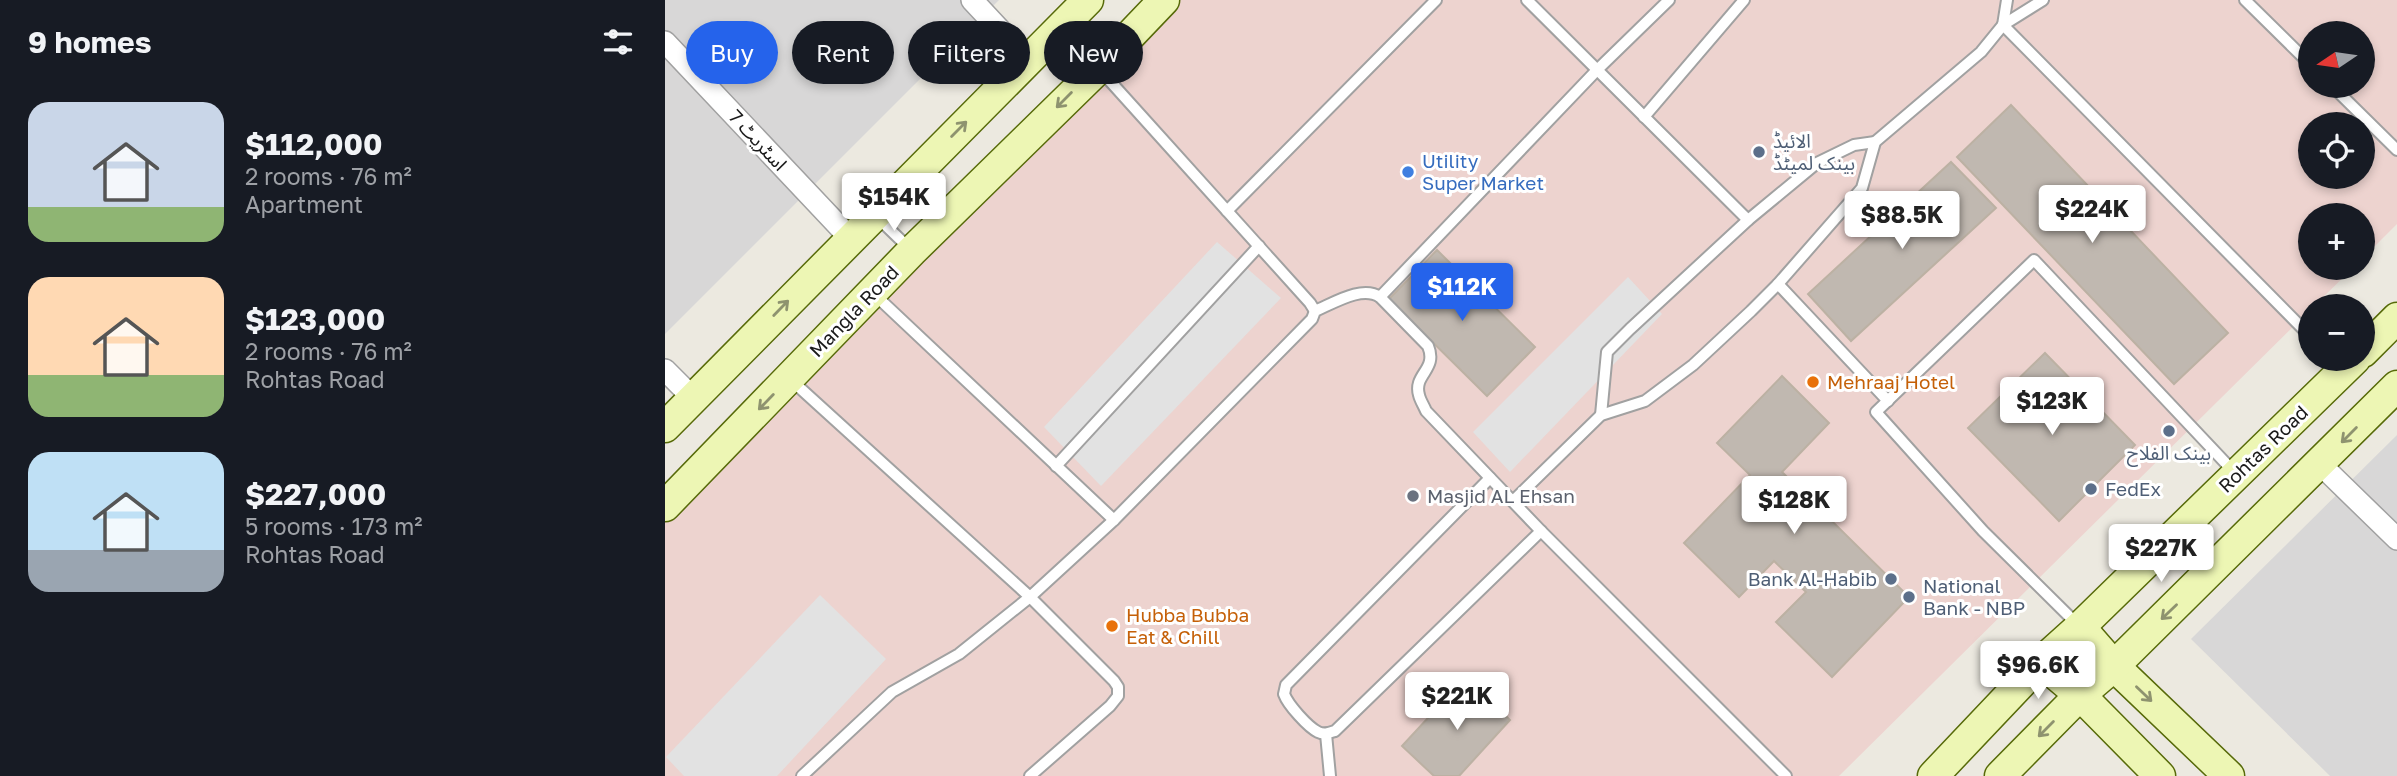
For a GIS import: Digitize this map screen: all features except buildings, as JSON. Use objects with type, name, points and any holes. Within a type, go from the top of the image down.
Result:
[{"type":"main road","points":[[1030,58],[1088,0]]},
{"type":"main road","name":"Mangla Road","points":[[1143,22],[1164,0]]},
{"type":"main road","points":[[665,427],[1004,84]]},
{"type":"main road","name":"Mangla Road","points":[[665,506],[912,251],[1083,84]]},
{"type":"main road","name":"Rohtas Road","points":[[2375,337],[2397,318]]},
{"type":"main road","name":"Rohtas Road","points":[[1933,776],[2041,662],[2237,475],[2338,371]]},
{"type":"main road","points":[[2000,776],[2397,386]]},
{"type":"main road","points":[[2080,627],[2114,666],[2229,776]]},
{"type":"main road","points":[[2041,662],[2080,695],[2160,776]]},
{"type":"street","points":[[972,0],[992,21]]},
{"type":"street","name":"اسٹریٹ 7","points":[[668,51],[850,238]]},
{"type":"street","points":[[665,370],[693,398]]},
{"type":"street","points":[[2320,464],[2397,539]]},
{"type":"lane","points":[[1227,211],[1436,0]]},
{"type":"lane","points":[[1527,0],[1748,219]]},
{"type":"lane","points":[[1380,297],[1597,70],[1669,0]]},
{"type":"lane","points":[[1644,117],[1744,0]]},
{"type":"lane","points":[[2003,25],[2007,0]]},
{"type":"lane","points":[[1601,415],[1607,352],[1748,219],[1817,163],[1854,145],[1875,142],[1981,52],[2003,25],[2043,0]]},
{"type":"lane","points":[[2245,0],[2298,52]]},
{"type":"lane","points":[[2003,25],[2298,324]]},
{"type":"lane","points":[[1113,84],[1315,311]]},
{"type":"lane","points":[[2344,98],[2397,150]]},
{"type":"lane","points":[[1513,501],[1601,415],[1645,401],[1693,365],[1779,284],[1863,188],[1875,142]]},
{"type":"lane","points":[[875,215],[912,251]]},
{"type":"lane","points":[[1056,466],[1259,246]]},
{"type":"lane","points":[[2080,627],[1983,531],[1876,412],[2035,260],[2237,475]]},
{"type":"lane","points":[[1779,284],[1888,401]]},
{"type":"lane","points":[[872,292],[1114,520]]},
{"type":"lane","points":[[802,776],[891,692],[959,654],[1030,597],[1114,520],[1312,319],[1315,311],[1363,292],[1373,292],[1380,297],[1428,345],[1432,355],[1430,366],[1421,375],[1418,392],[1426,411],[1541,531],[1786,776]]},
{"type":"lane","points":[[789,378],[1030,597],[1118,687],[1118,696],[1110,706],[1030,776]]},
{"type":"lane","points":[[1490,478],[1286,685],[1284,694],[1287,703],[1317,732],[1326,734],[1335,731],[1541,531]]},
{"type":"lane","points":[[1326,734],[1329,776]]},
{"type":"shaded area","points":[[665,0],[999,0],[978,21],[908,21],[908,84],[915,84],[665,334]]},
{"type":"shaded area","points":[[1168,0],[2397,0],[2397,224],[2375,246],[2375,203],[2298,203],[2298,280],[2341,280],[2326,294],[2298,294],[2298,322],[1839,776],[665,776],[665,506],[1084,84],[1143,84],[1143,25]]},
{"type":"shaded area","points":[[1217,242],[1281,298],[1101,486],[1044,427]]},
{"type":"shaded area","points":[[1628,277],[1662,314],[1510,472],[1473,432]]},
{"type":"shaded area","points":[[2397,435],[2397,776],[2330,776],[2191,639]]},
{"type":"shaded area","points":[[820,595],[886,659],[777,776],[684,776],[666,757]]},
{"type":"place","name":"الائیڈ بینک لمیٹڈ","points":[[1759,152]]},
{"type":"place","name":"Utility Super Market","points":[[1408,172]]},
{"type":"place","name":"Mehraaj Hotel","points":[[1813,382]]},
{"type":"place","name":"بینک الفلاح","points":[[2169,431]]},
{"type":"place","name":"FedEx","points":[[2091,489]]},
{"type":"place","name":"Masjid AL Ehsan","points":[[1413,496]]},
{"type":"place","name":"Bank Al-Habib","points":[[1891,579]]},
{"type":"place","name":"National Bank - NBP","points":[[1909,597]]},
{"type":"place","name":"Hubba Bubba Eat & Chill","points":[[1112,626]]}]
